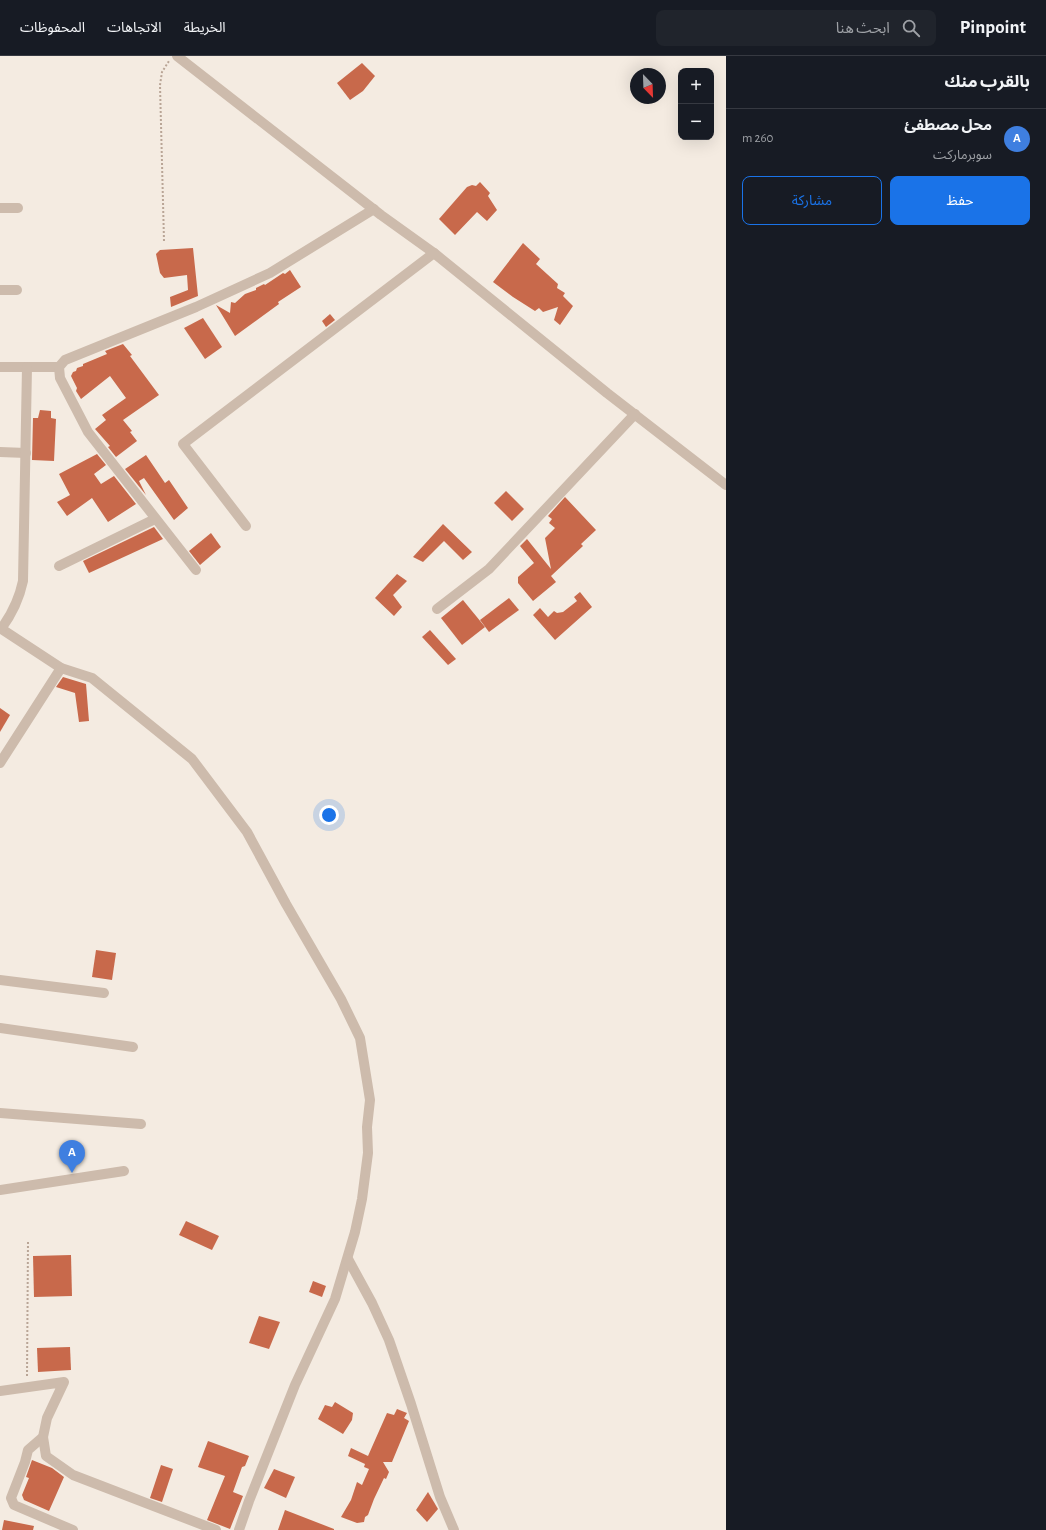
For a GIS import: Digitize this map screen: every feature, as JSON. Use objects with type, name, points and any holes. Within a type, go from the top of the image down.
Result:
[{"type":"street","points":[[177,56],[374,209],[434,253],[634,414],[726,485]]},
{"type":"street","points":[[0,208],[18,208]]},
{"type":"street","points":[[196,570],[88,432],[60,378],[59,367],[65,360],[196,306],[270,273],[374,209]]},
{"type":"street","points":[[246,526],[183,444],[434,253]]},
{"type":"street","points":[[0,290],[17,290]]},
{"type":"street","points":[[0,367],[59,367]]},
{"type":"street","points":[[27,367],[23,581],[20,596],[12,614],[0,629],[61,668],[92,678],[192,759],[246,832],[341,999],[360,1038],[370,1100],[367,1127],[368,1153],[362,1199],[348,1259],[335,1299],[295,1385],[239,1530]]},
{"type":"street","points":[[437,609],[489,569],[634,414]]},
{"type":"street","points":[[0,452],[26,452]]},
{"type":"street","points":[[59,566],[155,519]]},
{"type":"street","points":[[0,763],[61,668]]},
{"type":"street","points":[[0,980],[104,993]]},
{"type":"street","points":[[0,1028],[133,1047]]},
{"type":"street","points":[[0,1113],[141,1124]]},
{"type":"street","points":[[0,1190],[124,1171]]},
{"type":"street","points":[[348,1259],[372,1303],[389,1340],[440,1497],[454,1530]]},
{"type":"street","points":[[0,1391],[64,1382],[47,1418],[43,1437],[46,1456],[73,1475],[216,1530]]},
{"type":"street","points":[[43,1437],[28,1450],[11,1498],[14,1505],[73,1530]]},
{"type":"path","points":[[164,241],[160,85],[162,72],[172,56]]},
{"type":"path","points":[[27,1387],[28,1241]]},
{"type":"building","points":[[362,63],[375,76],[363,91],[350,100],[337,83]]},
{"type":"building","points":[[480,182],[490,193],[488,196],[497,210],[487,221],[477,212],[455,235],[439,219],[467,187],[472,185],[476,186]]},
{"type":"building","points":[[523,243],[540,259],[536,264],[558,284],[557,288],[565,293],[563,296],[573,306],[560,325],[554,320],[558,307],[543,312],[539,308],[535,311],[493,282]]},
{"type":"building","points":[[193,248],[198,296],[171,307],[170,297],[188,290],[187,275],[164,278],[160,273],[156,254],[160,250]]},
{"type":"building","points":[[290,270],[301,287],[278,302],[279,304],[235,336],[216,305],[230,313],[231,302],[235,303],[245,294],[256,290],[256,288],[264,284],[265,285]]},
{"type":"building","points":[[330,314],[335,320],[326,327],[322,321]]},
{"type":"building","points":[[203,318],[222,347],[205,359],[184,328]]},
{"type":"building","points":[[123,344],[132,355],[130,356],[159,395],[123,420],[132,431],[130,432],[137,441],[116,457],[108,447],[110,446],[95,429],[106,420],[102,415],[126,398],[110,376],[81,399],[76,391],[77,388],[71,376],[77,368],[83,366],[83,364],[107,354],[105,351]]},
{"type":"building","points":[[40,410],[51,411],[51,418],[56,419],[54,461],[32,460],[33,418],[38,418]]},
{"type":"building","points":[[97,454],[106,465],[94,474],[101,484],[114,476],[136,504],[108,522],[92,498],[67,516],[57,502],[70,495],[59,474]]},
{"type":"building","points":[[146,455],[165,483],[169,480],[188,508],[174,520],[144,478],[139,481],[146,495],[125,469]]},
{"type":"building","points":[[506,491],[524,509],[512,521],[494,503]]},
{"type":"building","points":[[565,497],[596,530],[581,544],[583,546],[551,576],[556,582],[533,601],[518,583],[518,577],[534,563],[520,546],[527,539],[551,569],[545,538],[555,528],[549,523],[552,519],[548,516]]},
{"type":"building","points":[[443,524],[472,552],[463,560],[444,541],[423,562],[413,557]]},
{"type":"building","points":[[154,527],[163,539],[89,573],[83,561]]},
{"type":"building","points":[[211,533],[221,547],[200,565],[189,551]]},
{"type":"building","points":[[397,574],[407,581],[393,595],[402,607],[394,616],[375,598]]},
{"type":"building","points":[[580,592],[592,607],[555,640],[533,615],[540,608],[548,617],[554,611],[557,613],[563,612],[577,601],[574,597]]},
{"type":"building","points":[[509,598],[519,610],[489,632],[480,620]]},
{"type":"building","points":[[463,600],[485,627],[462,645],[441,618]]},
{"type":"building","points":[[430,630],[456,659],[448,665],[422,637]]},
{"type":"building","points":[[63,677],[86,684],[89,721],[79,722],[75,693],[56,687]]},
{"type":"building","points":[[0,708],[10,715],[0,732]]},
{"type":"building","points":[[96,950],[116,953],[112,980],[92,977]]},
{"type":"building","points":[[186,1221],[219,1236],[212,1250],[179,1235]]},
{"type":"building","points":[[71,1255],[72,1296],[34,1297],[33,1256]]},
{"type":"building","points":[[313,1281],[326,1286],[322,1297],[309,1292]]},
{"type":"building","points":[[259,1316],[280,1322],[269,1349],[249,1343]]},
{"type":"building","points":[[70,1347],[71,1370],[38,1372],[37,1348]]},
{"type":"building","points":[[335,1402],[353,1413],[352,1420],[343,1434],[318,1419],[325,1405],[332,1407]]},
{"type":"building","points":[[397,1409],[407,1413],[404,1418],[409,1421],[392,1462],[383,1462],[389,1472],[386,1479],[384,1478],[368,1515],[365,1517],[364,1522],[357,1523],[341,1517],[351,1500],[357,1482],[362,1485],[369,1469],[364,1467],[365,1464],[348,1456],[351,1448],[368,1456],[387,1413],[394,1415]]},
{"type":"building","points":[[208,1441],[249,1456],[245,1466],[242,1467],[233,1492],[243,1496],[230,1529],[207,1520],[225,1476],[198,1467]]},
{"type":"building","points":[[32,1460],[52,1468],[64,1477],[49,1511],[24,1500],[22,1495],[29,1478],[26,1477]]},
{"type":"building","points":[[161,1465],[173,1469],[162,1502],[150,1498]]},
{"type":"building","points":[[274,1469],[295,1477],[286,1498],[264,1488]]},
{"type":"building","points":[[428,1492],[438,1509],[427,1522],[416,1510]]},
{"type":"building","points":[[285,1510],[334,1529],[334,1530],[278,1530]]},
{"type":"building","points":[[4,1520],[34,1526],[33,1530],[2,1530]]},
{"type":"place","name":"محل مصطفئ","points":[[72,1173]]}]
